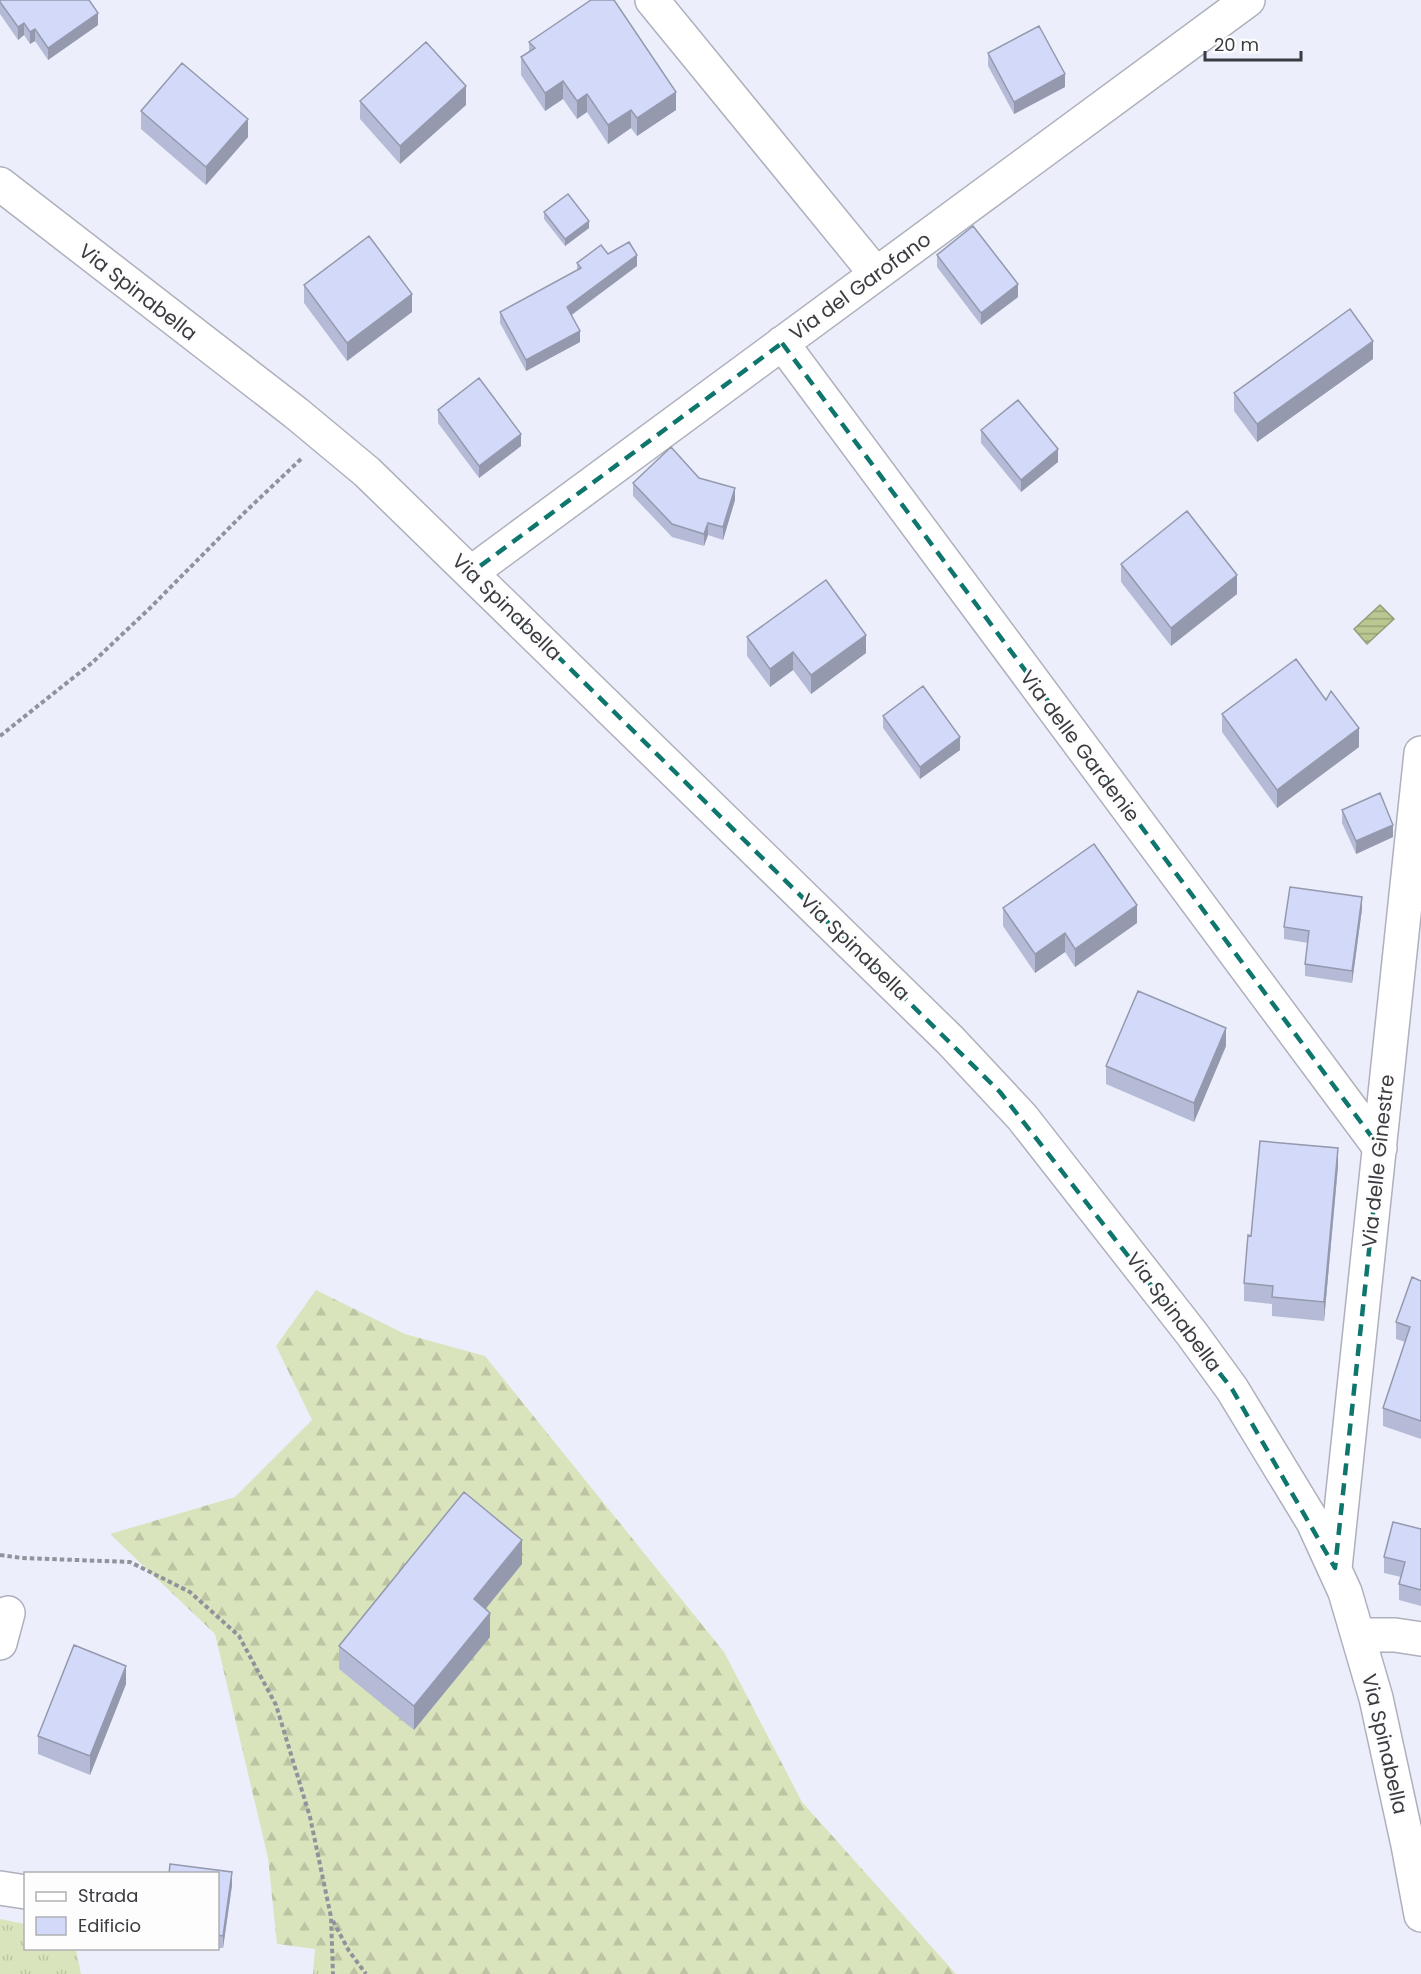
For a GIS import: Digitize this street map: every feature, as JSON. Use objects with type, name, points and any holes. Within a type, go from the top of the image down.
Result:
[{"type":"street","points":[[652,0],[876,274]]},
{"type":"street","name":"Via del Garofano","points":[[472,572],[1248,0]]},
{"type":"street","name":"Via Spinabella","points":[[0,184],[325,436],[367,472],[950,1040],[1008,1101],[1232,1389],[1312,1522],[1335,1568],[1359,1635],[1378,1707],[1421,1915]]},
{"type":"street","name":"Via delle Gardenie","points":[[782,343],[1380,1148]]},
{"type":"street","name":"Via delle Ginestre","points":[[1335,1568],[1421,753]]},
{"type":"street","points":[[1359,1635],[1395,1635],[1421,1639]]},
{"type":"street","points":[[0,1888],[24,1892]]},
{"type":"path","points":[[0,736],[93,662],[325,436]]},
{"type":"path","points":[[0,1555],[22,1558],[130,1562],[190,1592],[239,1636],[276,1705],[310,1817],[331,1917],[333,1974]]},
{"type":"path","points":[[331,1917],[349,1951],[366,1974]]},
{"type":"highlighted area","points":[[782,343],[1380,1148],[1335,1568],[1232,1389],[1000,1092],[472,572]]},
{"type":"green space","points":[[316,1290],[405,1334],[485,1356],[724,1652],[802,1802],[956,1974],[338,1974],[315,1949],[277,1944],[268,1858],[215,1634],[110,1534],[235,1497],[312,1420],[276,1346]]},
{"type":"green space","points":[[0,1919],[24,1924],[24,1950],[76,1950],[81,1974],[0,1974]]},
{"type":"green space","points":[[315,1949],[338,1974],[313,1974]]},
{"type":"shaded area","points":[[1380,605],[1394,619],[1367,644],[1354,629]]},
{"type":"building","points":[[0,0],[89,0],[98,13],[48,48],[35,29],[30,32],[24,23],[18,27]]},
{"type":"building","points":[[591,0],[614,0],[676,92],[637,118],[631,110],[608,125],[587,94],[577,101],[563,81],[545,93],[521,57],[535,48],[529,42]]},
{"type":"building","points":[[1039,26],[1065,74],[1014,102],[988,53]]},
{"type":"building","points":[[426,42],[466,86],[400,146],[360,101]]},
{"type":"building","points":[[182,63],[248,119],[206,167],[141,111]]},
{"type":"building","points":[[568,194],[589,221],[565,239],[544,212]]},
{"type":"building","points":[[973,226],[1018,284],[981,313],[937,255]]},
{"type":"building","points":[[369,236],[412,294],[347,343],[304,285]]},
{"type":"building","points":[[629,242],[637,255],[567,307],[580,331],[526,360],[500,312],[581,268],[577,263],[601,245],[608,254]]},
{"type":"building","points":[[1350,309],[1373,341],[1257,424],[1234,393]]},
{"type":"building","points":[[479,378],[521,434],[479,466],[438,410]]},
{"type":"building","points":[[1018,400],[1058,449],[1021,480],[981,430]]},
{"type":"building","points":[[671,447],[699,478],[735,488],[723,527],[708,523],[704,534],[672,524],[633,483]]},
{"type":"building","points":[[1187,511],[1237,575],[1171,628],[1121,564]]},
{"type":"building","points":[[826,580],[866,635],[811,675],[793,652],[770,669],[747,637]]},
{"type":"building","points":[[1296,659],[1326,700],[1331,691],[1359,728],[1277,790],[1222,714]]},
{"type":"building","points":[[923,686],[960,737],[920,767],[883,716]]},
{"type":"building","points":[[1380,793],[1393,825],[1356,841],[1342,810]]},
{"type":"building","points":[[1094,844],[1137,905],[1075,949],[1065,933],[1035,954],[1003,908]]},
{"type":"building","points":[[1290,887],[1362,897],[1352,971],[1305,964],[1309,931],[1284,927]]},
{"type":"building","points":[[1138,991],[1226,1028],[1194,1103],[1106,1066]]},
{"type":"building","points":[[1260,1141],[1338,1148],[1324,1302],[1272,1297],[1273,1286],[1244,1283]]},
{"type":"building","points":[[1412,1277],[1421,1281],[1421,1421],[1383,1408],[1410,1327],[1396,1322]]},
{"type":"building","points":[[464,1492],[522,1540],[474,1599],[490,1613],[414,1706],[339,1646]]},
{"type":"building","points":[[1393,1522],[1421,1529],[1421,1590],[1399,1584],[1405,1562],[1384,1557]]},
{"type":"building","points":[[74,1645],[126,1666],[90,1756],[38,1736]]},
{"type":"building","points":[[170,1864],[232,1872],[223,1936],[219,1935],[219,1872],[169,1872]]}]
